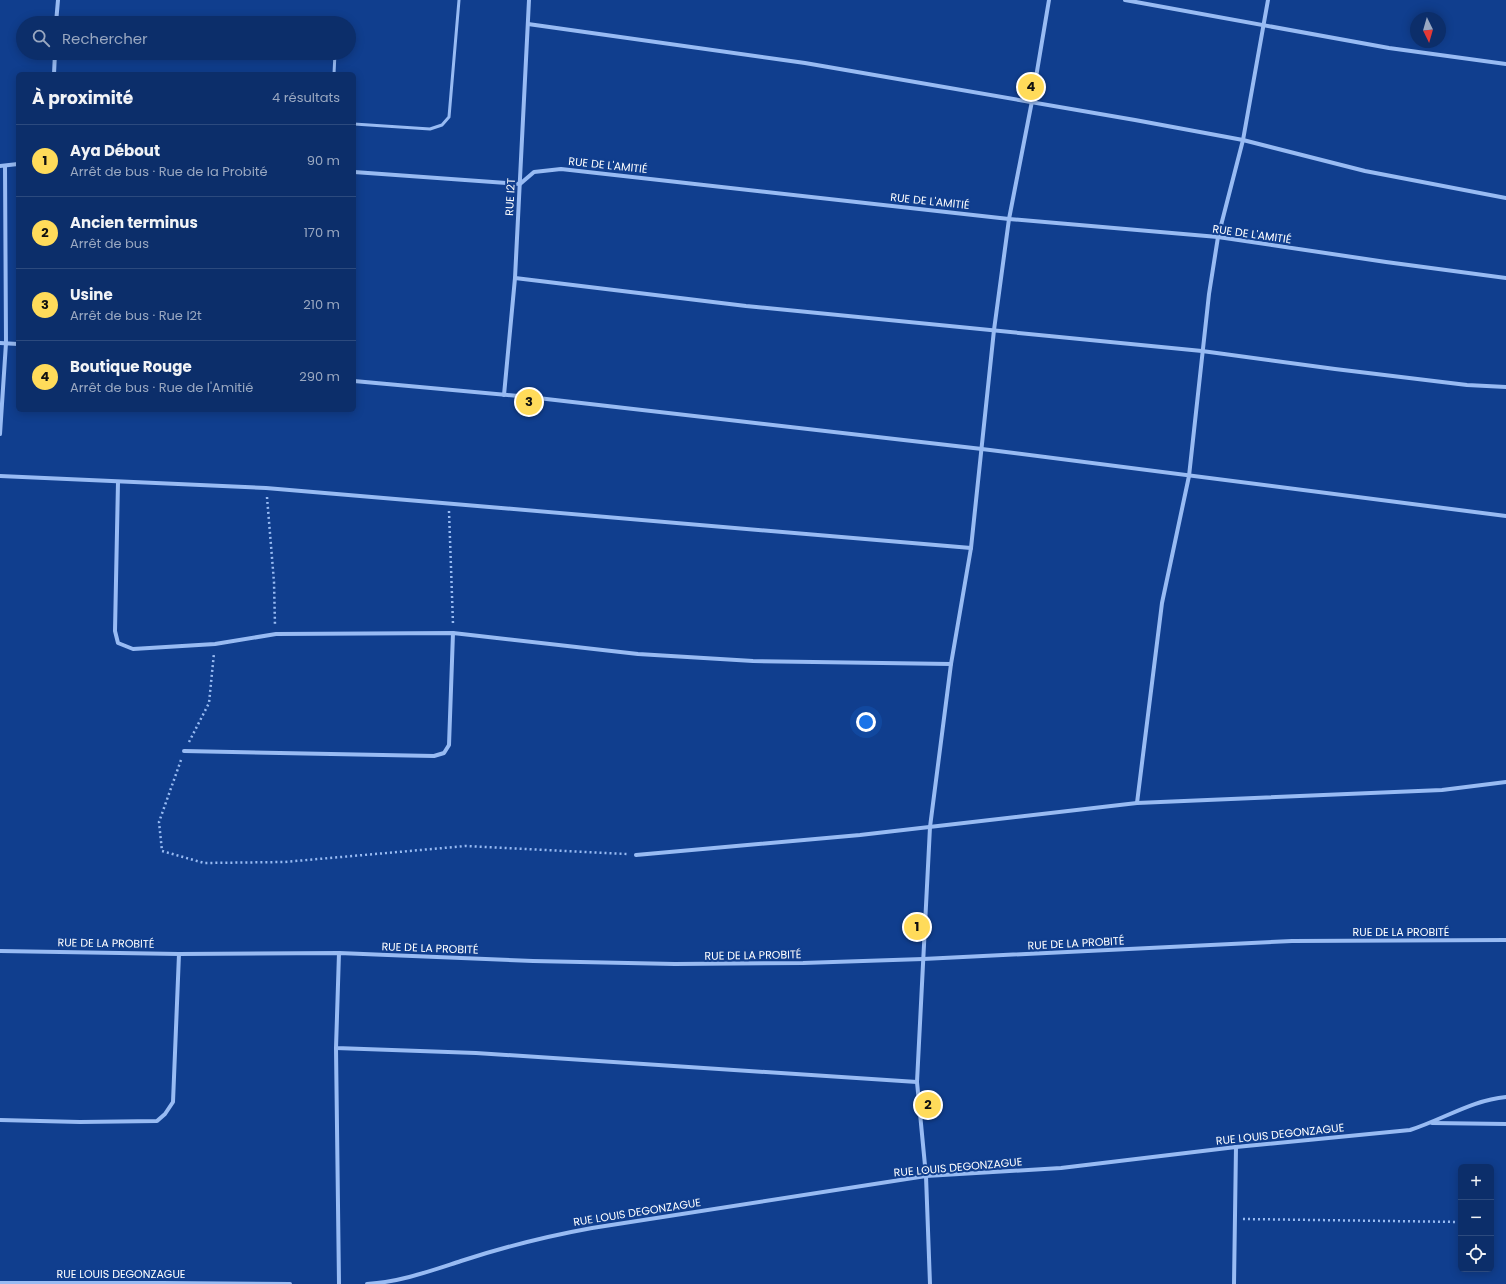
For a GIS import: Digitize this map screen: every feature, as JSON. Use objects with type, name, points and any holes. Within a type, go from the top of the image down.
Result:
[{"type":"street","points":[[57,16],[58,0]]},
{"type":"street","name":"RUE I2T","points":[[504,395],[515,278],[529,0]]},
{"type":"street","points":[[930,1284],[926,1176],[917,1082],[930,827],[951,664],[970,548],[994,330],[1009,219],[1032,101],[1049,0]]},
{"type":"street","points":[[1125,0],[1265,24],[1389,48],[1506,64]]},
{"type":"street","points":[[1137,803],[1162,603],[1189,476],[1202,350],[1218,237],[1242,140],[1265,24],[1268,0]]},
{"type":"street","points":[[528,24],[805,63],[1032,101],[1242,140],[1365,171],[1506,198]]},
{"type":"street","points":[[54,72],[55,60]]},
{"type":"street","points":[[0,166],[16,164]]},
{"type":"street","points":[[0,434],[6,343],[5,166]]},
{"type":"street","name":"RUE DE L'AMITIÉ","points":[[520,184],[534,172],[560,169],[1009,219],[1218,237],[1506,278]]},
{"type":"street","points":[[356,172],[520,184]]},
{"type":"street","points":[[515,278],[746,306],[1202,350],[1335,369],[1459,384],[1506,387]]},
{"type":"street","points":[[0,343],[16,344]]},
{"type":"street","points":[[356,380],[504,395],[982,449],[1506,516]]},
{"type":"street","points":[[0,476],[266,488],[970,548]]},
{"type":"street","points":[[118,482],[114,631],[118,643],[133,649],[215,644],[276,634],[453,633],[646,655],[753,661],[951,664]]},
{"type":"street","points":[[184,751],[434,756],[444,753],[449,745],[453,633]]},
{"type":"street","points":[[636,855],[930,827],[1137,803],[1442,790],[1506,782]]},
{"type":"street","name":"RUE DE LA PROBITÉ","points":[[0,951],[179,954],[339,954],[533,961],[675,964],[803,963],[923,959],[1292,941],[1506,940]]},
{"type":"street","points":[[0,1120],[80,1122],[157,1121],[166,1114],[173,1102],[179,954]]},
{"type":"street","points":[[339,954],[336,1048],[339,1284]]},
{"type":"street","points":[[336,1048],[476,1054],[917,1082]]},
{"type":"street","name":"RUE LOUIS DEGONZAGUE","points":[[367,1284],[381,1283],[428,1272],[470,1258],[561,1234],[592,1228],[926,1176],[1061,1168],[1236,1147],[1410,1130],[1431,1123],[1475,1104],[1506,1097]]},
{"type":"street","points":[[1431,1123],[1506,1124]]},
{"type":"street","points":[[1234,1284],[1236,1147]]},
{"type":"street","name":"RUE LOUIS DEGONZAGUE","points":[[0,1284],[290,1284]]},
{"type":"lane","points":[[356,124],[430,129],[442,125],[449,117],[459,0]]},
{"type":"lane","points":[[334,72],[335,60]]},
{"type":"path","points":[[266,488],[274,582],[276,634]]},
{"type":"path","points":[[448,503],[453,633]]},
{"type":"path","points":[[215,644],[209,703],[184,751],[159,822],[162,851],[204,863],[284,862],[466,846],[636,855]]},
{"type":"path","points":[[1235,1219],[1458,1222]]},
{"type":"place","name":"Boutique Rouge","points":[[1031,87]]},
{"type":"place","name":"Usine","points":[[529,402]]},
{"type":"place","name":"Aya Débout","points":[[917,927]]},
{"type":"place","name":"Ancien terminus","points":[[928,1105]]}]
